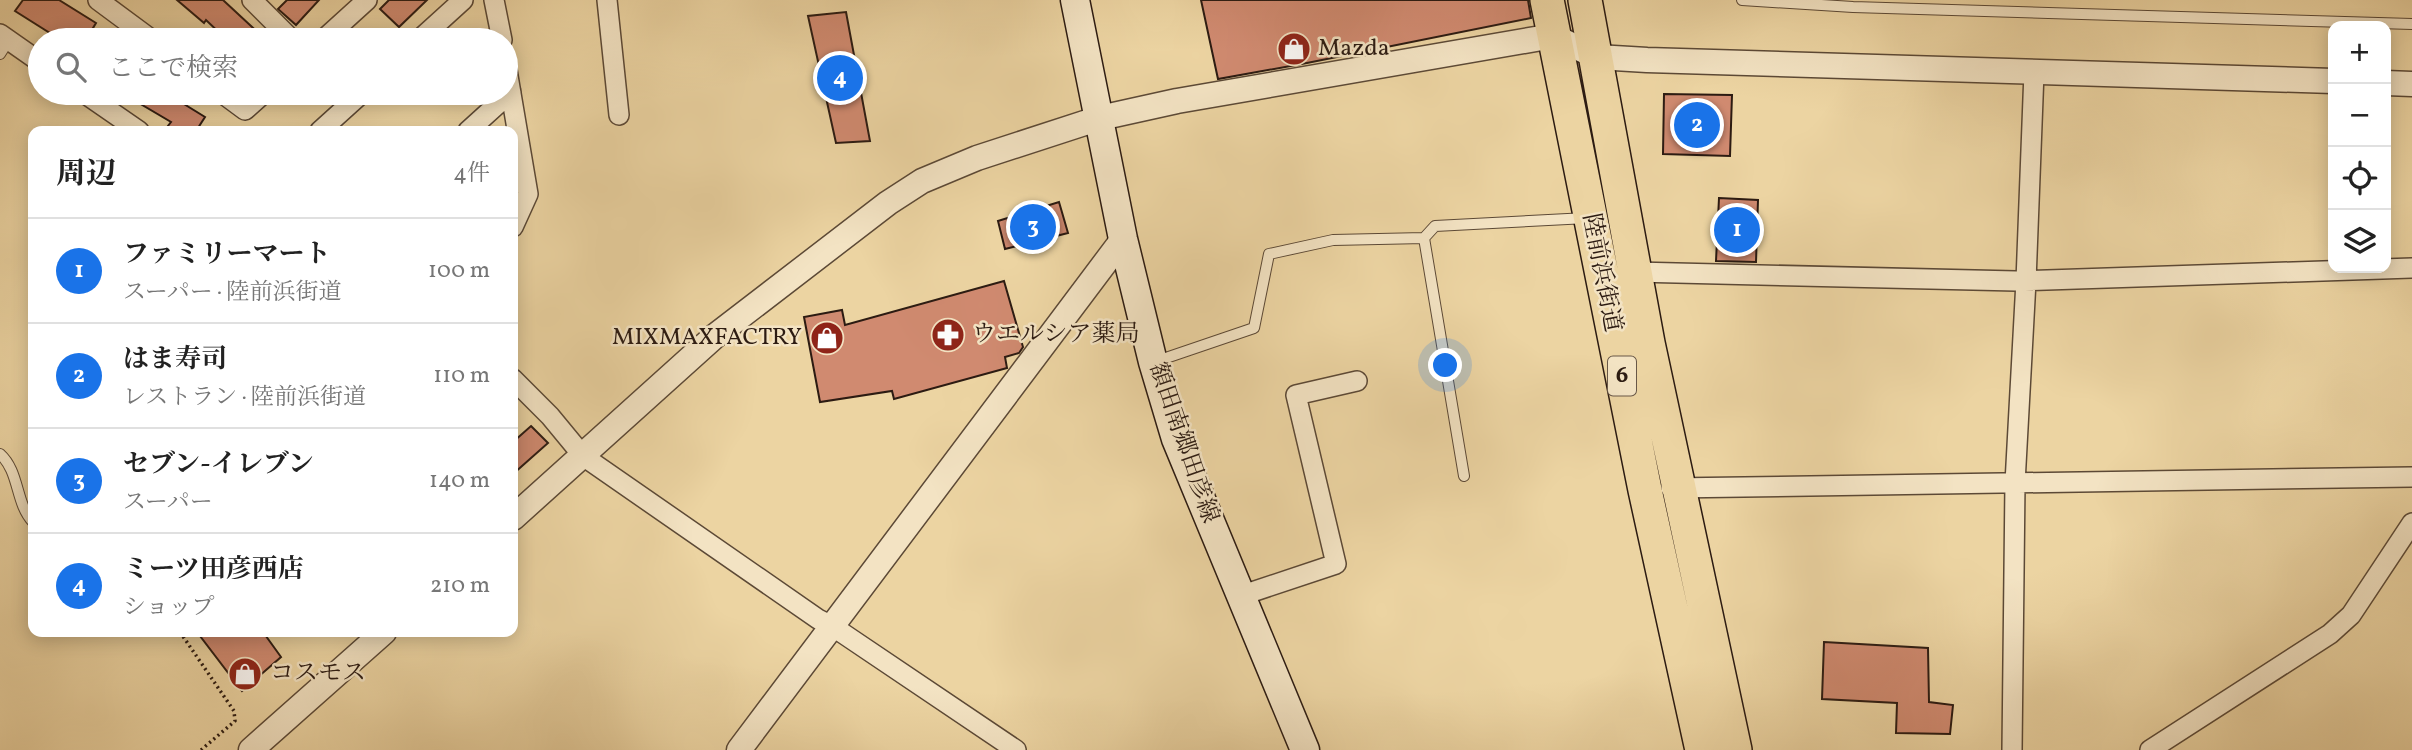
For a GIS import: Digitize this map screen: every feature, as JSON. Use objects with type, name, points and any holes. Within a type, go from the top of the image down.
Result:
[{"type":"highway","name":"陸前浜街道","points":[[1547,0],[1645,490],[1702,750]]},
{"type":"highway","name":"陸前浜街道","points":[[1585,0],[1635,272],[1735,750]]},
{"type":"main road","name":"額田南郷田彦線","points":[[1075,0],[1123,239],[1153,362],[1176,439],[1305,750]]},
{"type":"street","points":[[98,0],[136,28]]},
{"type":"street","points":[[251,0],[280,28]]},
{"type":"street","points":[[336,28],[367,0]]},
{"type":"street","points":[[432,28],[463,0]]},
{"type":"street","points":[[494,0],[500,28]]},
{"type":"street","points":[[607,0],[619,115]]},
{"type":"street","points":[[518,514],[715,336],[888,203],[922,181],[977,158],[1100,118],[1177,101],[1553,36],[1597,57],[2328,81]]},
{"type":"street","points":[[3,43],[28,56]]},
{"type":"street","points":[[2012,750],[2015,482],[2034,72]]},
{"type":"street","points":[[2391,83],[2412,83]]},
{"type":"street","points":[[101,105],[132,126]]},
{"type":"street","points":[[326,126],[349,105]]},
{"type":"street","points":[[474,126],[497,105]]},
{"type":"street","points":[[513,105],[517,126]]},
{"type":"street","points":[[518,134],[528,194],[518,217]]},
{"type":"street","points":[[738,750],[1123,239]]},
{"type":"street","points":[[1635,272],[2026,281],[2412,268]]},
{"type":"street","points":[[1240,596],[1336,564],[1296,395],[1357,381]]},
{"type":"street","points":[[518,384],[550,416],[583,456],[818,619],[1016,750]]},
{"type":"street","points":[[1645,490],[1679,487],[2412,477]]},
{"type":"street","points":[[2162,747],[2330,634],[2351,615],[2412,523]]},
{"type":"street","points":[[251,750],[378,637]]},
{"type":"lane","points":[[1742,0],[1881,8],[2412,24]]},
{"type":"lane","points":[[1153,362],[1254,328],[1269,254],[1333,240],[1424,238],[1435,226],[1591,218]]},
{"type":"lane","points":[[1424,238],[1464,476]]},
{"type":"lane","points":[[0,454],[10,463],[28,516]]},
{"type":"path","points":[[183,637],[234,711],[234,721],[201,750]]},
{"type":"building","points":[[23,0],[59,0],[96,23],[93,28],[42,28],[15,11]]},
{"type":"building","points":[[177,0],[223,0],[253,28],[214,28],[206,20],[204,23]]},
{"type":"building","points":[[287,0],[319,0],[296,25],[278,9]]},
{"type":"building","points":[[389,0],[427,0],[399,27],[380,9]]},
{"type":"building","name":"Mazda","points":[[1201,0],[1528,0],[1531,18],[1218,79]]},
{"type":"building","points":[[846,12],[870,141],[836,143],[808,16]]},
{"type":"building","points":[[1664,94],[1732,95],[1730,156],[1663,154]]},
{"type":"building","points":[[142,105],[186,105],[205,117],[199,126],[168,126],[171,122]]},
{"type":"building","points":[[1719,198],[1758,200],[1756,262],[1716,261]]},
{"type":"building","points":[[1059,202],[1068,233],[1005,249],[998,221]]},
{"type":"building","name":"ウエルシア薬局","points":[[1004,281],[1023,347],[1019,353],[1005,357],[1007,368],[894,399],[892,391],[820,402],[804,317],[842,310],[845,325]]},
{"type":"building","points":[[531,426],[548,443],[518,470],[518,438]]},
{"type":"building","name":"コスモス","points":[[201,637],[267,637],[281,657],[242,691]]},
{"type":"building","points":[[1824,642],[1928,648],[1929,702],[1953,705],[1950,734],[1896,733],[1897,703],[1822,699]]},
{"type":"place","name":"Mazda","points":[[1294,49]]},
{"type":"place","name":"ミーツ田彦西店","points":[[840,78]]},
{"type":"place","name":"はま寿司","points":[[1697,125]]},
{"type":"place","name":"セブン-イレブン","points":[[1033,227]]},
{"type":"place","name":"ファミリーマート","points":[[1737,230]]},
{"type":"place","name":"ウエルシア薬局","points":[[948,335]]},
{"type":"place","name":"MIXMAXFACTRY","points":[[827,338]]},
{"type":"place","name":"コスモス","points":[[245,674]]}]
